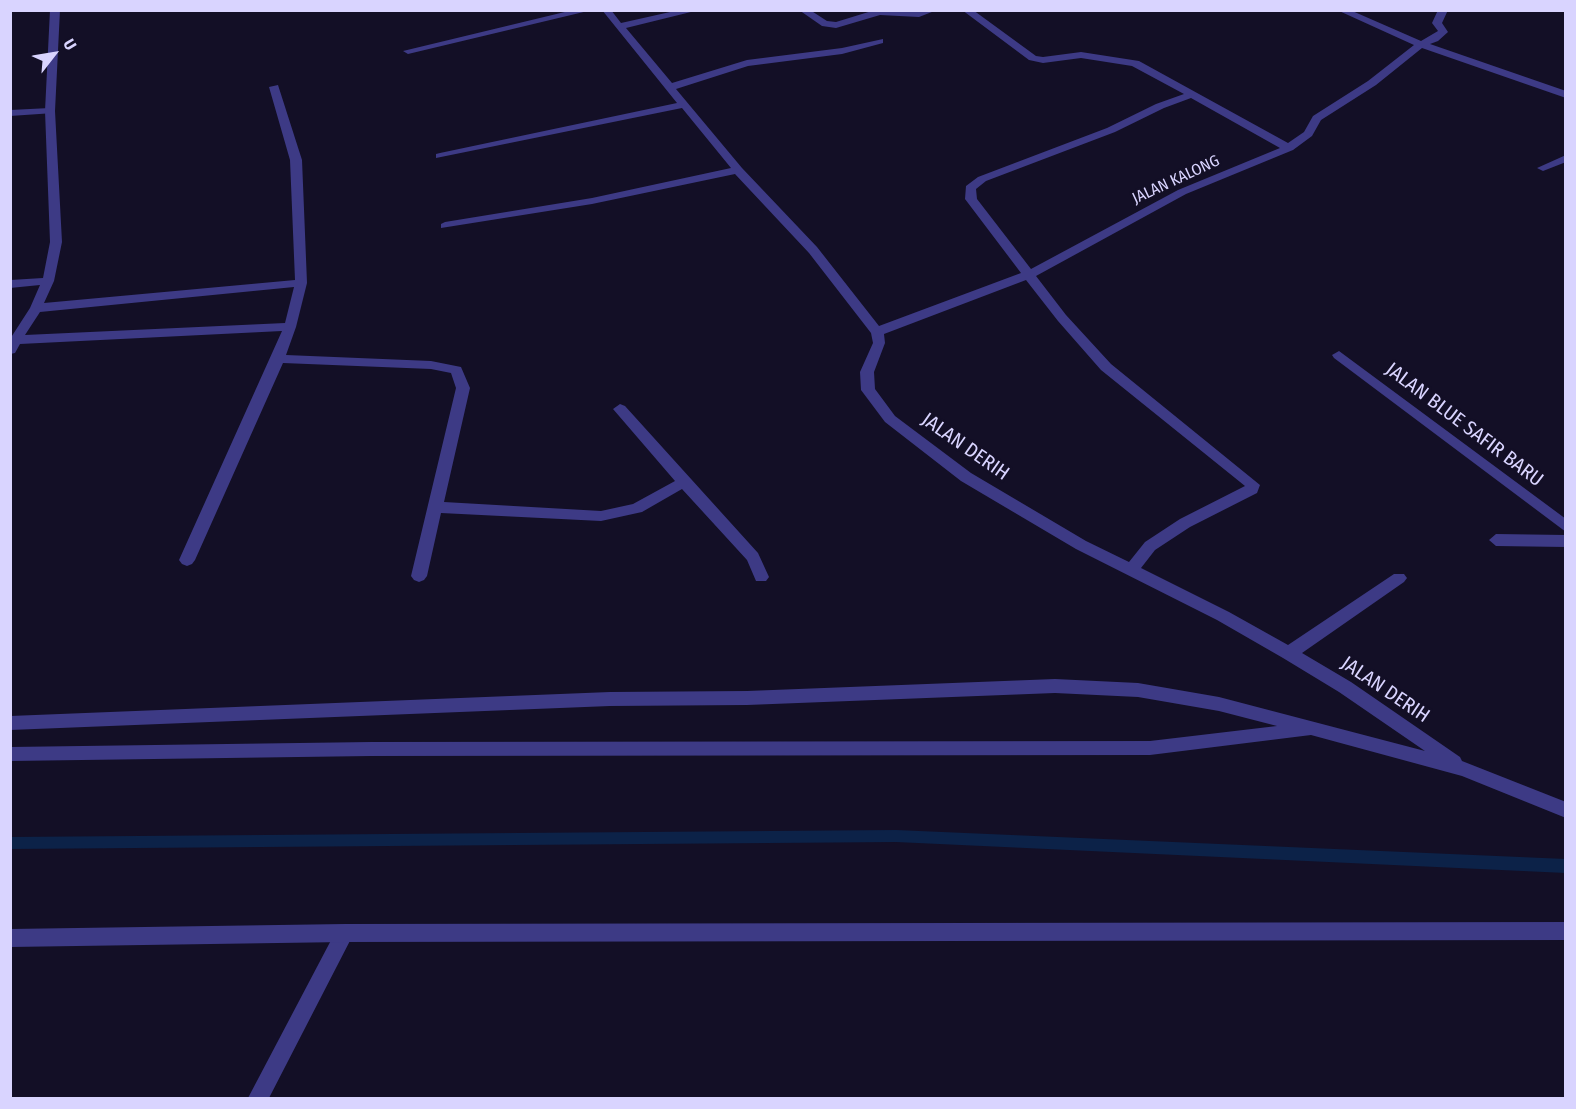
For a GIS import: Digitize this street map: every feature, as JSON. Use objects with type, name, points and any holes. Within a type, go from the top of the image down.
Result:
[{"type":"street","points":[[13,345],[36,308],[48,281],[56,242],[50,111],[55,10]]},
{"type":"street","points":[[408,51],[588,10]]},
{"type":"street","points":[[606,10],[738,170],[813,250],[877,332]]},
{"type":"street","points":[[619,26],[694,10]]},
{"type":"street","points":[[803,10],[825,24],[836,25],[880,12],[919,14],[933,10]]},
{"type":"street","points":[[966,10],[1033,58],[1043,60],[1081,55],[1135,63],[1289,148]]},
{"type":"street","points":[[1341,10],[1421,44],[1566,94]]},
{"type":"street","name":"JALAN KALONG","points":[[877,332],[1028,275],[1182,192],[1289,148],[1308,134],[1317,118],[1372,83],[1421,44],[1443,32],[1437,23],[1444,10]]},
{"type":"street","points":[[670,87],[747,63],[842,51],[880,41]]},
{"type":"street","points":[[187,560],[278,359],[290,327],[301,284],[296,160],[274,87]]},
{"type":"street","points":[[1131,570],[1150,546],[1185,523],[1252,489],[1253,485],[1106,367],[1062,318],[1028,275],[971,199],[970,188],[982,179],[1111,130],[1160,106],[1191,95]]},
{"type":"street","points":[[440,156],[684,105]]},
{"type":"street","points":[[10,113],[50,111]]},
{"type":"street","points":[[1544,168],[1566,158]]},
{"type":"street","points":[[445,226],[592,201],[738,170]]},
{"type":"street","points":[[10,284],[48,281]]},
{"type":"street","points":[[36,308],[301,284]]},
{"type":"street","points":[[13,345],[290,327]]},
{"type":"street","name":"JALAN DERIH","points":[[877,332],[879,344],[867,372],[868,390],[890,419],[966,477],[1081,545],[1289,653],[1345,687],[1464,769]]},
{"type":"street","name":"JALAN BLUE SAFIR BARU","points":[[1339,355],[1566,526]]},
{"type":"street","points":[[278,359],[431,365],[456,370],[463,388],[437,507],[418,576]]},
{"type":"street","points":[[620,409],[753,556],[761,576]]},
{"type":"street","points":[[437,507],[601,516],[637,508],[684,482]]},
{"type":"street","points":[[1496,540],[1566,542]]},
{"type":"street","points":[[1289,653],[1399,578]]},
{"type":"street","points":[[10,723],[610,699],[747,698],[1055,686],[1138,690],[1218,704],[1464,769],[1566,810]]},
{"type":"street","points":[[10,753],[371,749],[1150,748],[1312,729]]},
{"type":"street","points":[[10,938],[345,933],[1566,931]]},
{"type":"street","points":[[258,1098],[345,933]]},
{"type":"waterway","points":[[10,843],[896,836],[1566,866]]}]
